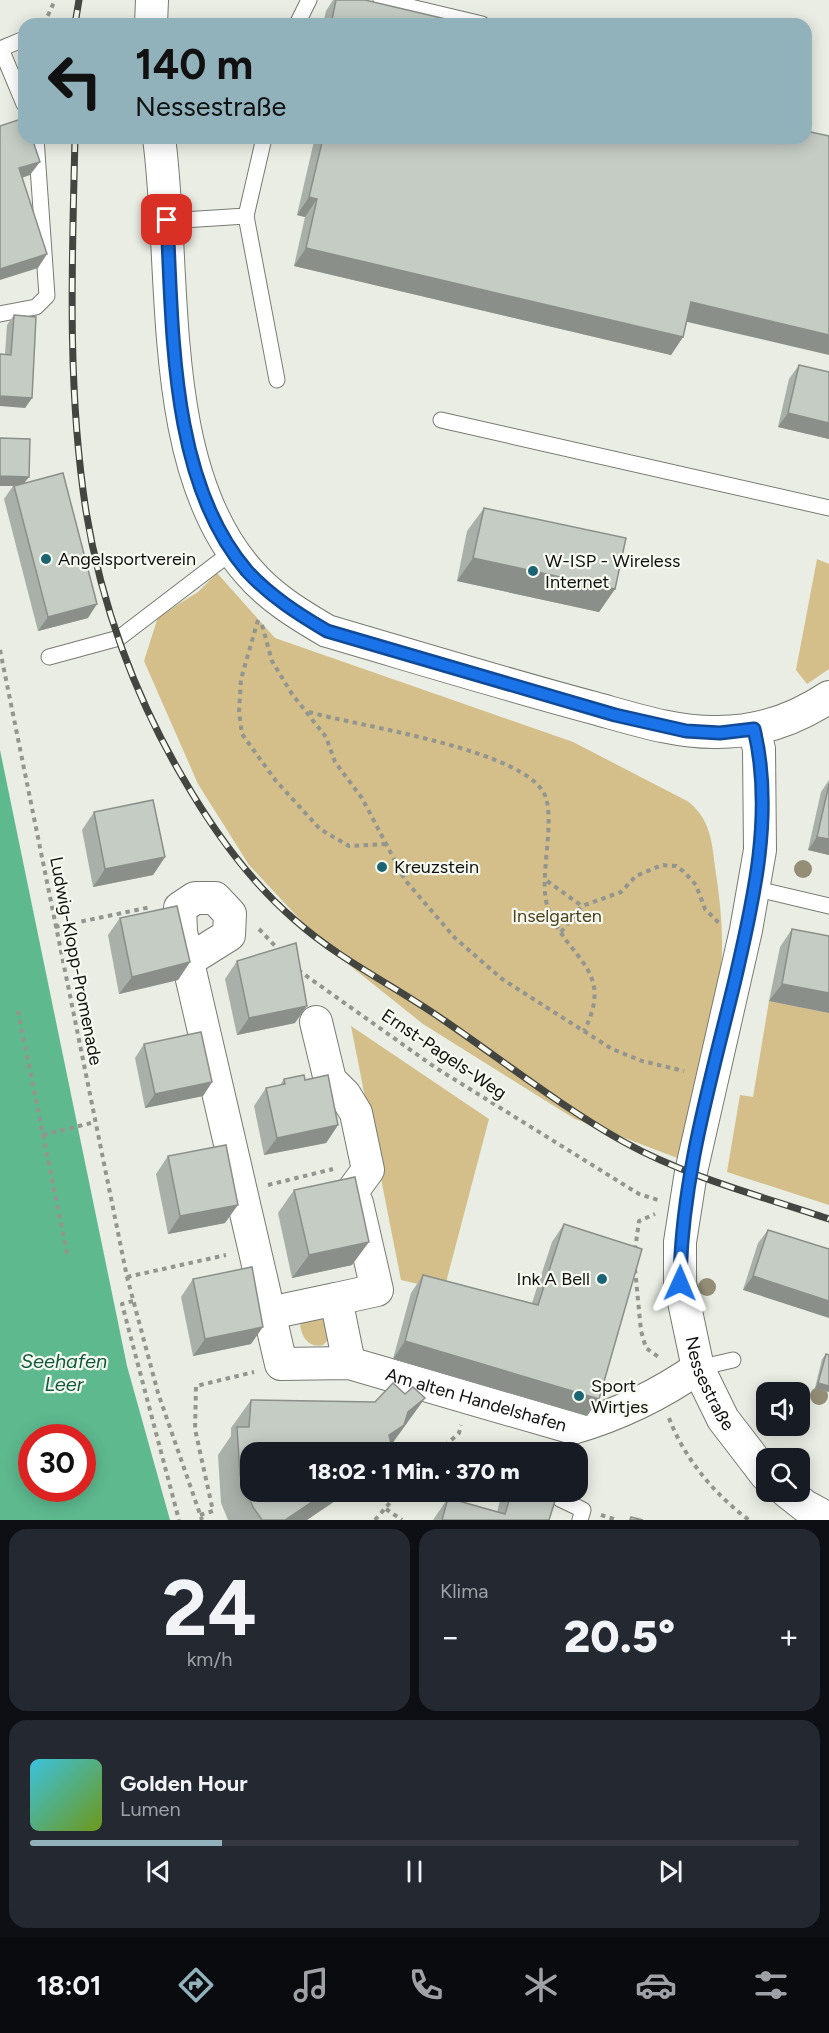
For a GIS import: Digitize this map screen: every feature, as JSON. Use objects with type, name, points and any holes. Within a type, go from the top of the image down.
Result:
[{"type":"street","points":[[152,0],[152,18]]},
{"type":"street","points":[[160,144],[180,398],[188,445],[202,489],[233,551],[265,588],[292,611],[327,631],[615,715],[686,731],[720,733],[754,729],[806,712],[829,697]]},
{"type":"street","name":"Nessestraße","points":[[754,729],[759,749],[760,850],[746,930],[711,1078],[677,1206],[680,1283],[698,1368],[723,1419],[756,1462]]},
{"type":"street","points":[[189,960],[229,935],[230,914],[215,898],[195,898],[180,908],[181,932],[281,1364]]},
{"type":"street","points":[[270,1313],[377,1290],[351,1177],[368,1170],[356,1113],[345,1095],[330,1080],[316,1022]]},
{"type":"street","points":[[336,1299],[349,1364]]},
{"type":"street","name":"Am alten Handelshafen","points":[[281,1364],[349,1364],[573,1428],[600,1420],[659,1392],[698,1368]]},
{"type":"street","points":[[800,1502],[829,1519]]},
{"type":"lane","points":[[300,18],[309,0]]},
{"type":"lane","points":[[381,0],[457,18]]},
{"type":"lane","points":[[18,42],[1,49],[18,90]]},
{"type":"lane","points":[[0,314],[36,307],[47,296],[36,144]]},
{"type":"lane","points":[[263,144],[246,216],[277,380]]},
{"type":"lane","points":[[167,220],[246,216]]},
{"type":"lane","points":[[441,420],[829,508]]},
{"type":"lane","points":[[49,657],[118,638],[233,551]]},
{"type":"lane","points":[[753,888],[829,906]]},
{"type":"lane","points":[[698,1368],[733,1360]]},
{"type":"lane","points":[[568,1502],[583,1510],[580,1520]]},
{"type":"path","points":[[47,18],[55,0]]},
{"type":"path","points":[[387,844],[350,846],[320,829],[276,781],[242,734],[239,712],[242,679],[260,613],[272,661],[292,694],[308,711],[326,737],[335,762],[362,798],[387,844],[405,880],[455,938],[502,979],[559,1018],[624,1055],[711,1078]]},
{"type":"path","name":"Ludwig-Klopp-Promenade","points":[[0,650],[127,1277],[158,1393],[201,1517]]},
{"type":"path","points":[[308,711],[358,725],[403,732],[479,754],[536,780],[545,795],[550,816],[547,835],[548,909],[561,932],[585,963],[597,994],[594,1012],[584,1031]]},
{"type":"path","points":[[561,932],[582,906],[621,892],[636,876],[654,867],[676,866],[696,885],[705,909],[716,922],[746,930]]},
{"type":"path","points":[[547,881],[582,906]]},
{"type":"path","points":[[55,927],[162,905],[180,908]]},
{"type":"path","points":[[254,924],[283,955]]},
{"type":"path","name":"Ernst-Pagels-Weg","points":[[291,963],[436,1068],[639,1194],[677,1206]]},
{"type":"path","points":[[18,1011],[68,1258]]},
{"type":"path","points":[[43,1135],[95,1122]]},
{"type":"path","points":[[241,1191],[351,1177]]},
{"type":"path","points":[[635,1253],[639,1221],[677,1206]]},
{"type":"path","points":[[127,1277],[254,1250]]},
{"type":"path","points":[[635,1264],[637,1299],[646,1348],[675,1368],[698,1368]]},
{"type":"path","points":[[133,1301],[122,1304],[179,1520]]},
{"type":"path","points":[[201,1517],[213,1511],[195,1429],[196,1386],[281,1364]]},
{"type":"path","points":[[659,1392],[674,1431],[699,1471],[749,1520]]},
{"type":"path","points":[[375,1520],[391,1502]]},
{"type":"path","points":[[386,1509],[402,1520]]},
{"type":"path","points":[[739,1520],[741,1514]]},
{"type":"green space","points":[[817,559],[829,564],[829,669],[807,684],[796,670]]},
{"type":"green space","name":"Inselgarten","points":[[217,573],[275,638],[573,742],[689,802],[702,816],[713,848],[721,917],[722,954],[709,1039],[680,1159],[575,1119],[423,1024],[323,944],[249,865],[198,784],[144,661],[158,617],[198,592]]},
{"type":"green space","points":[[769,1001],[829,1013],[829,1205],[727,1172],[740,1095],[753,1097]]},
{"type":"green space","points":[[351,1026],[489,1119],[444,1290],[401,1280]]},
{"type":"green space","points":[[326,1316],[330,1338],[323,1345],[310,1344],[301,1331],[300,1326],[303,1320]]},
{"type":"water","name":"Seehafen Leer","points":[[0,750],[127,1366],[170,1520],[0,1520]]},
{"type":"building","points":[[336,0],[365,0],[442,18],[332,18]]},
{"type":"building","points":[[18,120],[18,144],[34,144],[40,162],[19,168],[47,254],[0,269],[0,126]]},
{"type":"building","points":[[812,132],[829,136],[829,335],[691,302],[683,337],[306,248],[317,199],[309,197],[322,144],[812,144]]},
{"type":"building","points":[[14,315],[36,317],[32,398],[0,396],[0,354],[11,355]]},
{"type":"building","points":[[799,365],[829,372],[829,423],[788,413]]},
{"type":"building","points":[[0,438],[30,439],[29,477],[0,476]]},
{"type":"building","name":"Angelsportverein","points":[[63,473],[97,604],[48,617],[14,486]]},
{"type":"building","points":[[484,508],[626,538],[615,589],[473,558]]},
{"type":"building","points":[[829,784],[829,839],[817,837]]},
{"type":"building","points":[[153,800],[165,857],[105,869],[94,812]]},
{"type":"building","points":[[177,906],[190,962],[132,977],[120,918]]},
{"type":"building","points":[[792,929],[829,936],[829,993],[782,984]]},
{"type":"building","points":[[296,943],[307,1006],[249,1018],[237,961]]},
{"type":"building","points":[[201,1032],[212,1082],[155,1094],[144,1044]]},
{"type":"building","points":[[304,1075],[305,1080],[328,1075],[338,1125],[277,1138],[266,1088],[285,1084],[284,1079]]},
{"type":"building","points":[[226,1145],[238,1205],[180,1216],[168,1156]]},
{"type":"building","points":[[355,1177],[369,1242],[309,1255],[294,1190]]},
{"type":"building","points":[[564,1224],[642,1249],[599,1399],[405,1341],[423,1275],[538,1305]]},
{"type":"building","points":[[768,1230],[829,1249],[829,1301],[753,1276]]},
{"type":"building","points":[[252,1267],[263,1327],[205,1339],[193,1279]]},
{"type":"building","points":[[826,1354],[829,1355],[829,1386],[818,1383]]},
{"type":"building","points":[[393,1383],[405,1394],[413,1387],[425,1398],[408,1412],[404,1425],[389,1435],[391,1442],[240,1442],[240,1475],[237,1427],[249,1427],[251,1400],[375,1402]]},
{"type":"building","points":[[251,1502],[312,1502],[285,1520],[262,1520]]},
{"type":"building","points":[[447,1502],[462,1502],[505,1514],[509,1502],[555,1502],[549,1520],[442,1520]]},
{"type":"railway","points":[[76,18],[79,0]]},
{"type":"railway","points":[[75,144],[73,372],[80,465],[93,546],[111,615],[135,682],[166,747],[220,836],[263,889],[313,935],[442,1019],[600,1128],[673,1166],[829,1219]]},
{"type":"place","name":"Angelsportverein","points":[[46,559]]},
{"type":"place","name":"W-ISP - Wireless Internet","points":[[533,571]]},
{"type":"place","name":"Kreuzstein","points":[[382,867]]},
{"type":"place","name":"Ink A Bell","points":[[602,1279]]},
{"type":"place","name":"Sport Wirtjes","points":[[579,1396]]},
{"type":"route","points":[[167,220],[180,398],[188,445],[202,489],[216,522],[233,551],[265,588],[292,611],[327,631],[615,715],[686,731],[720,733],[754,729],[759,749],[760,850],[746,930],[691,1172],[680,1242],[680,1283]]}]
